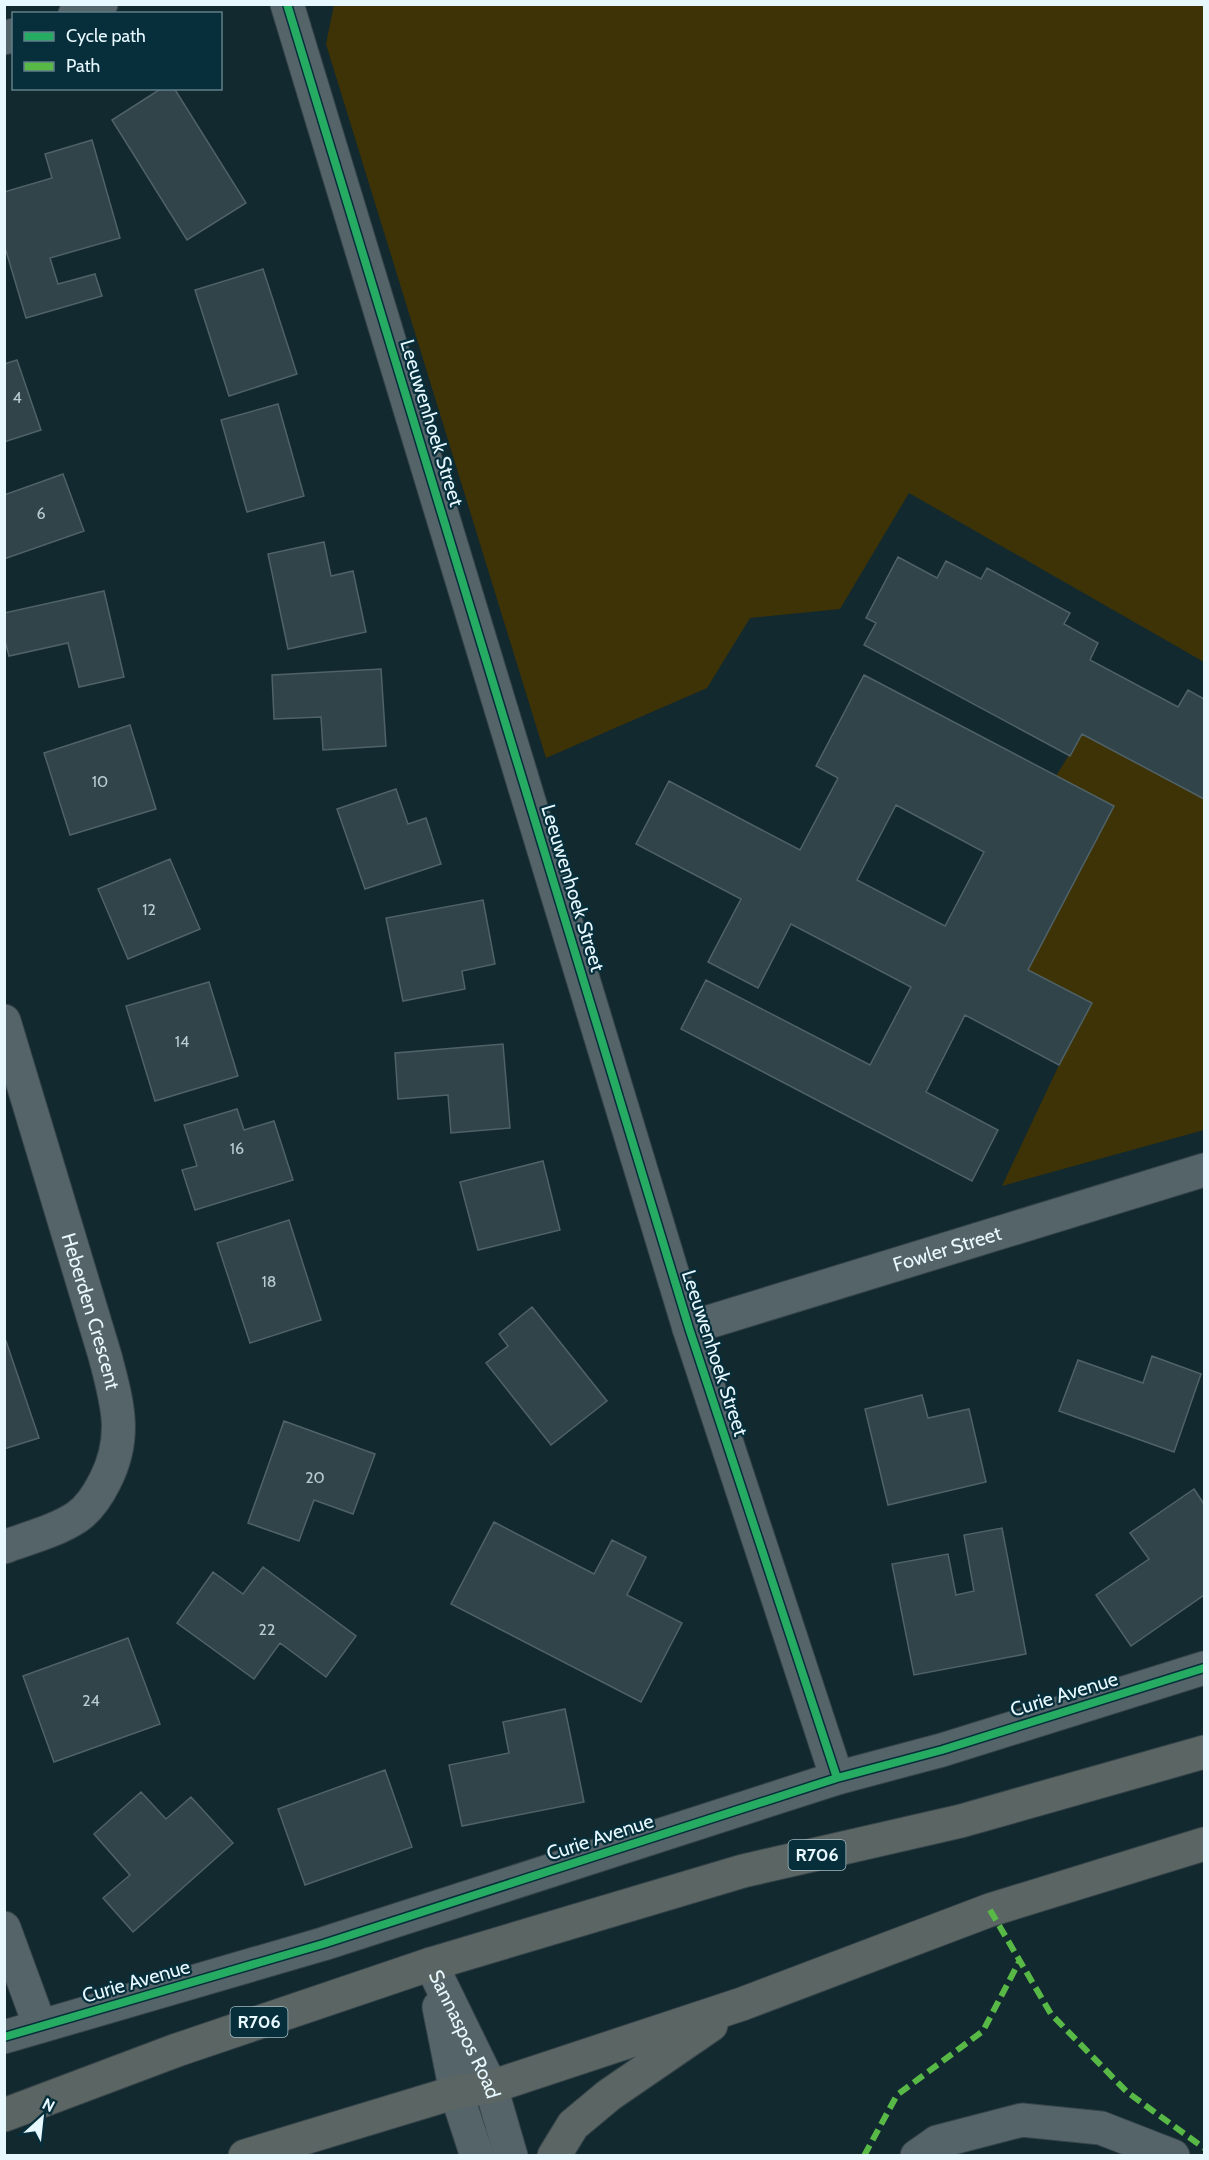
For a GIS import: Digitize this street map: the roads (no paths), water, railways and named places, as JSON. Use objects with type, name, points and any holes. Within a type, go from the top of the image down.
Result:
[{"type":"main road","name":"R706","points":[[4,2115],[188,2046],[431,1964],[743,1872],[961,1821],[1204,1752]]},
{"type":"main road","points":[[245,2156],[456,2092],[491,2087],[742,2004],[990,1910],[1204,1844]]},
{"type":"main road","points":[[554,2156],[573,2125],[609,2095],[742,2004]]},
{"type":"street","points":[[80,12],[101,4]]},
{"type":"street","name":"Leeuwenhoek Street","points":[[287,4],[689,1328],[837,1778]]},
{"type":"street","name":"Heberden Crescent","points":[[4,1021],[105,1356],[118,1407],[119,1436],[116,1459],[97,1499],[78,1516],[61,1526],[4,1547]]},
{"type":"street","name":"Fowler Street","points":[[689,1328],[1204,1170]]},
{"type":"street","name":"Curie Avenue","points":[[4,2037],[323,1944],[837,1778],[942,1750],[1204,1668]]},
{"type":"street","points":[[4,1928],[40,2026]]},
{"type":"street","name":"Sannaspos Road","points":[[431,1964],[491,2087],[511,2156]]},
{"type":"street","name":"Sannaspos Road","points":[[431,1964],[456,2092],[477,2156]]},
{"type":"street","points":[[917,2156],[937,2142],[1022,2120],[1101,2128],[1173,2156]]}]
